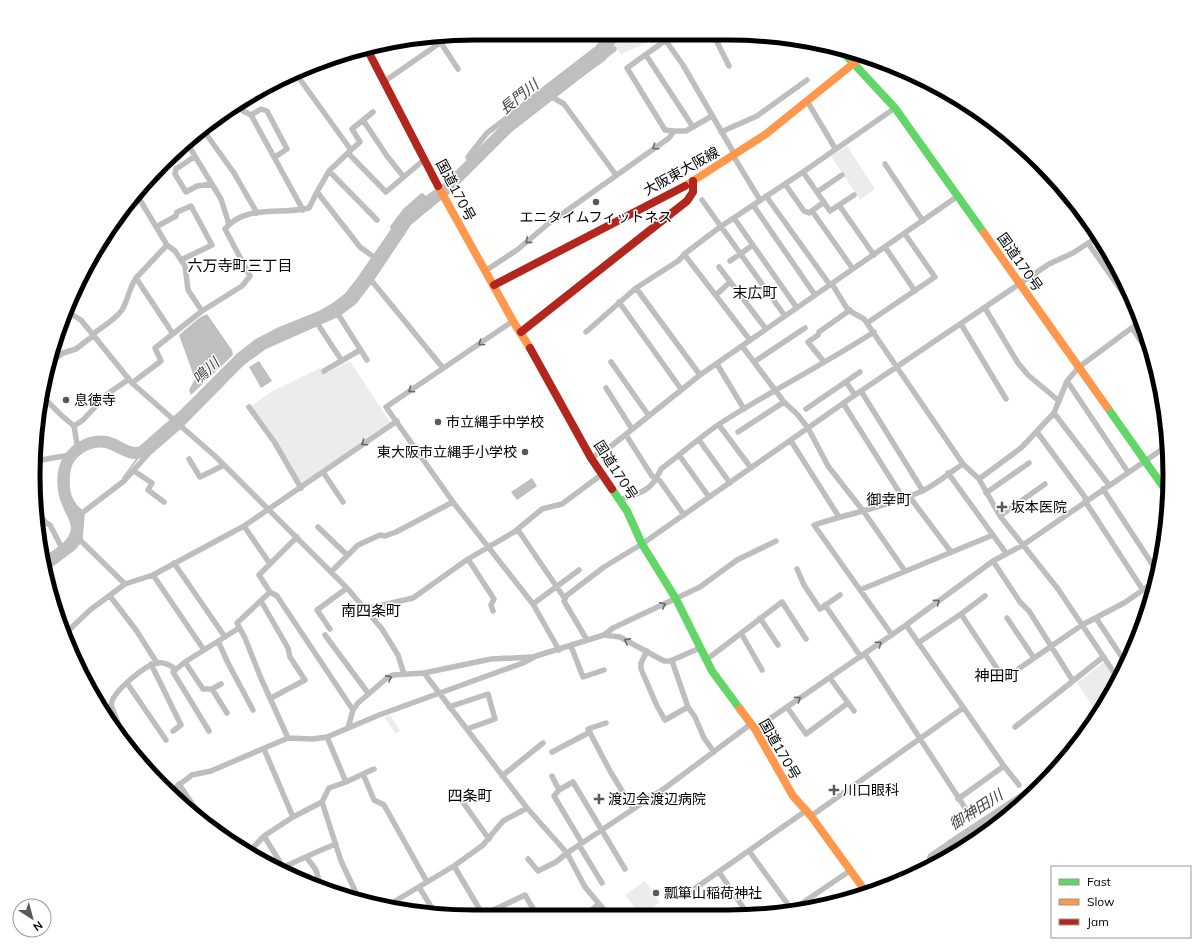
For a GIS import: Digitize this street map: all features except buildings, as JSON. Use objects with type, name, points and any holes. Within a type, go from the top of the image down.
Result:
[{"type":"main road","name":"国道170号","points":[[369,53],[485,271],[601,475],[633,522],[642,544],[676,599],[706,660],[753,727],[782,780],[793,796],[864,888]]},
{"type":"main road","name":"国道170号","points":[[849,57],[895,108],[1163,486]]},
{"type":"main road","name":"大阪東大阪線","points":[[494,285],[693,181],[734,156],[858,60]]},
{"type":"main road","points":[[521,332],[692,197],[695,190],[693,181]]},
{"type":"street","points":[[474,165],[468,157],[487,133],[598,48],[603,40]]},
{"type":"street","points":[[660,40],[646,54],[628,68],[665,130],[686,131],[712,116]]},
{"type":"street","points":[[667,40],[683,65],[760,200]]},
{"type":"street","points":[[716,40],[729,66]]},
{"type":"street","points":[[384,81],[444,41]]},
{"type":"street","points":[[441,44],[458,70]]},
{"type":"street","points":[[80,511],[134,471],[149,453],[180,425],[242,363],[264,347],[338,314],[354,302],[372,280],[409,223],[430,206],[442,192],[474,165],[507,132],[614,49]]},
{"type":"street","points":[[646,54],[692,127]]},
{"type":"street","points":[[299,78],[350,152],[386,192],[425,159]]},
{"type":"street","points":[[721,132],[757,116],[807,80]]},
{"type":"street","points":[[552,97],[564,104],[616,175]]},
{"type":"street","points":[[807,101],[835,148]]},
{"type":"street","points":[[241,108],[251,115],[303,210]]},
{"type":"street","points":[[586,332],[636,288],[660,274],[720,227],[804,172],[835,148],[895,108]]},
{"type":"street","points":[[251,115],[261,109],[267,111],[287,149],[275,157]]},
{"type":"street","points":[[74,426],[83,420],[106,396],[160,361],[155,348],[202,311],[242,286],[250,276],[226,229],[229,224],[243,215],[303,210],[309,208],[329,171],[360,142],[352,129],[373,112]]},
{"type":"street","points":[[362,120],[387,156],[404,176]]},
{"type":"street","points":[[485,271],[517,250],[548,224],[670,138],[674,131]]},
{"type":"street","points":[[206,133],[234,173],[257,213]]},
{"type":"street","points":[[189,147],[221,199],[229,224]]},
{"type":"street","points":[[194,157],[176,169],[175,174],[182,186],[186,192],[196,186],[212,184]]},
{"type":"street","points":[[885,164],[923,221]]},
{"type":"street","points":[[329,171],[377,220]]},
{"type":"street","points":[[804,172],[830,211],[854,195]]},
{"type":"street","points":[[817,192],[842,175]]},
{"type":"street","points":[[785,184],[804,211],[809,213],[824,202]]},
{"type":"street","points":[[317,192],[360,247],[382,263]]},
{"type":"street","points":[[402,234],[393,227],[406,210],[422,196],[430,206]]},
{"type":"street","points":[[766,196],[850,310],[867,322],[963,464],[979,479],[1000,516],[1058,590],[1115,674]]},
{"type":"street","points":[[591,458],[610,447],[626,435],[700,375],[958,196]]},
{"type":"street","points":[[139,199],[167,245],[175,251],[185,266],[188,290],[202,311]]},
{"type":"street","points":[[702,200],[785,316]]},
{"type":"street","points":[[753,205],[815,295]]},
{"type":"street","points":[[839,205],[874,255]]},
{"type":"street","points":[[156,227],[176,216],[177,212],[192,206],[212,245],[181,260]]},
{"type":"street","points":[[812,211],[852,270]]},
{"type":"street","points":[[734,218],[797,308]]},
{"type":"street","points":[[867,322],[935,277],[905,234]]},
{"type":"street","points":[[565,599],[604,567],[642,544],[897,366],[1020,285],[1049,264],[1073,253],[1094,239]]},
{"type":"street","points":[[1088,243],[1122,292]]},
{"type":"street","points":[[56,358],[63,353],[76,350],[116,317],[123,308],[130,287],[136,278],[167,245]]},
{"type":"street","points":[[730,261],[753,245]]},
{"type":"street","points":[[885,247],[915,291]]},
{"type":"street","points":[[684,254],[750,340]]},
{"type":"street","points":[[718,267],[766,329]]},
{"type":"street","points":[[136,278],[173,334]]},
{"type":"street","points":[[372,280],[443,368]]},
{"type":"street","points":[[716,295],[730,282]]},
{"type":"street","points":[[636,288],[700,375]]},
{"type":"street","points":[[619,302],[681,389]]},
{"type":"street","points":[[985,308],[1023,369],[1059,401]]},
{"type":"street","points":[[824,362],[808,342],[850,310]]},
{"type":"street","points":[[71,314],[81,320],[131,381],[224,465],[347,588],[382,629],[394,648],[404,674]]},
{"type":"street","points":[[338,314],[367,360]]},
{"type":"street","points":[[513,321],[386,407],[453,502],[532,604],[559,650]]},
{"type":"street","points":[[317,323],[342,361]]},
{"type":"street","points":[[961,324],[1006,398]]},
{"type":"street","points":[[979,479],[1021,448],[1054,413],[1067,381],[1079,367],[1136,325]]},
{"type":"street","points":[[754,362],[805,328]]},
{"type":"street","points":[[1132,328],[1143,344]]},
{"type":"street","points":[[619,500],[648,490],[657,479],[661,468],[719,425],[775,389],[835,357],[874,332]]},
{"type":"street","points":[[742,346],[784,402],[797,414],[808,428],[828,466],[864,512],[905,571]]},
{"type":"street","points":[[324,371],[360,350]]},
{"type":"street","points":[[611,362],[649,416]]},
{"type":"street","points":[[717,364],[744,409]]},
{"type":"street","points":[[806,409],[860,372]]},
{"type":"street","points":[[1067,381],[1128,472]]},
{"type":"street","points":[[846,382],[855,395]]},
{"type":"street","points":[[606,388],[632,429]]},
{"type":"street","points":[[861,391],[923,491]]},
{"type":"street","points":[[41,460],[70,456],[78,450],[74,426],[46,400]]},
{"type":"street","points":[[738,432],[784,402]]},
{"type":"street","points":[[843,403],[903,498]]},
{"type":"street","points":[[249,407],[275,443],[301,488]]},
{"type":"street","points":[[1054,413],[1108,485]]},
{"type":"street","points":[[69,630],[90,610],[125,584],[153,575],[244,526],[270,510],[396,421]]},
{"type":"street","points":[[719,425],[751,468]]},
{"type":"street","points":[[1037,432],[1086,501],[1143,590]]},
{"type":"street","points":[[626,435],[652,476],[657,479],[684,515]]},
{"type":"street","points":[[699,440],[730,483]]},
{"type":"street","points":[[790,441],[839,517]]},
{"type":"street","points":[[528,859],[538,871],[556,862],[714,752],[787,707],[906,626],[993,561],[1023,545],[1144,460],[1162,449]]},
{"type":"street","points":[[680,455],[709,497]]},
{"type":"street","points":[[70,456],[66,477],[67,493],[74,507],[80,511]]},
{"type":"street","points":[[189,459],[200,477],[224,465]]},
{"type":"street","points":[[986,493],[1029,463]]},
{"type":"street","points":[[892,635],[814,525],[839,517],[864,512],[923,491],[963,464]]},
{"type":"street","points":[[134,471],[152,483],[148,490],[164,502]]},
{"type":"street","points":[[324,472],[343,502]]},
{"type":"street","points":[[948,474],[1006,553]]},
{"type":"street","points":[[366,609],[413,598],[468,559],[518,530],[542,509],[562,504],[601,475]]},
{"type":"street","points":[[1000,516],[1045,484]]},
{"type":"street","points":[[1103,489],[1153,566]]},
{"type":"street","points":[[909,496],[951,552]]},
{"type":"street","points":[[331,572],[358,546],[380,535],[385,536],[396,532],[453,502]]},
{"type":"street","points":[[49,565],[73,548],[80,540],[80,511]]},
{"type":"street","points":[[43,518],[50,525],[65,554]]},
{"type":"street","points":[[244,526],[270,564]]},
{"type":"street","points":[[318,527],[347,555]]},
{"type":"street","points":[[518,530],[565,599],[564,601],[587,640]]},
{"type":"street","points":[[860,590],[993,535]]},
{"type":"street","points":[[297,537],[258,575],[270,592],[277,596],[354,710]]},
{"type":"street","points":[[80,540],[125,584]]},
{"type":"street","points":[[348,728],[354,710],[368,694],[387,678],[393,675],[424,673],[491,659],[536,656],[604,635],[613,628],[700,587],[737,560],[776,540]]},
{"type":"street","points":[[468,559],[494,599],[491,604],[493,611]]},
{"type":"street","points":[[993,561],[1020,602],[1029,611],[1073,681]]},
{"type":"street","points":[[174,563],[225,637]]},
{"type":"street","points":[[797,569],[804,585],[820,609],[840,595]]},
{"type":"street","points":[[532,604],[579,570]]},
{"type":"street","points":[[153,575],[204,650]]},
{"type":"street","points":[[961,614],[1004,679],[1082,625],[1124,603],[1148,586]]},
{"type":"street","points":[[330,629],[317,610],[347,588]]},
{"type":"street","points":[[270,592],[237,624],[245,638],[260,676],[288,738]]},
{"type":"street","points":[[110,596],[136,630],[154,664],[181,725],[173,731]]},
{"type":"street","points":[[918,643],[985,596]]},
{"type":"street","points":[[261,601],[288,648],[290,657],[305,680],[271,698]]},
{"type":"street","points":[[706,660],[782,602],[806,640]]},
{"type":"street","points":[[825,605],[863,655],[920,738],[971,817]]},
{"type":"street","points":[[760,618],[778,646]]},
{"type":"street","points":[[1007,618],[1034,658]]},
{"type":"street","points":[[1096,618],[1122,659]]},
{"type":"street","points":[[906,626],[1004,766],[1019,785]]},
{"type":"street","points":[[209,731],[173,672],[185,662],[239,628]]},
{"type":"street","points":[[741,633],[762,670]]},
{"type":"street","points":[[325,635],[368,694]]},
{"type":"street","points":[[604,635],[620,637],[664,661],[672,661],[700,648]]},
{"type":"street","points":[[218,641],[253,710]]},
{"type":"street","points":[[571,646],[583,677],[604,670]]},
{"type":"street","points":[[647,652],[641,663],[641,668],[657,706],[665,720],[688,707]]},
{"type":"street","points":[[173,789],[192,775],[211,771],[288,738],[312,739],[327,737],[523,663],[536,656]]},
{"type":"street","points":[[1015,726],[1103,657]]},
{"type":"street","points":[[672,661],[688,707],[695,717],[704,738],[714,752]]},
{"type":"street","points":[[185,662],[203,689],[212,689],[221,684]]},
{"type":"street","points":[[119,725],[111,705],[112,700],[118,691],[154,664],[167,664],[175,669]]},
{"type":"street","points":[[424,673],[438,694],[467,729],[527,808],[567,853],[585,887],[604,910]]},
{"type":"street","points":[[830,678],[854,711]]},
{"type":"street","points":[[127,683],[166,740]]},
{"type":"street","points":[[212,689],[227,713]]},
{"type":"street","points":[[449,707],[488,694],[495,719],[467,729]]},
{"type":"street","points":[[787,707],[806,734],[848,703]]},
{"type":"street","points":[[684,896],[805,813],[963,708]]},
{"type":"street","points":[[606,723],[588,729],[610,771],[633,809]]},
{"type":"street","points":[[552,752],[590,732]]},
{"type":"street","points":[[327,737],[346,782]]},
{"type":"street","points":[[502,776],[544,743]]},
{"type":"street","points":[[264,749],[292,817]]},
{"type":"street","points":[[958,798],[1004,766]]},
{"type":"street","points":[[252,849],[264,836],[292,817],[322,802],[329,788],[374,769]]},
{"type":"street","points":[[363,774],[374,800],[384,805],[427,882]]},
{"type":"street","points":[[552,776],[559,790]]},
{"type":"street","points":[[602,882],[554,796],[559,790],[574,782],[600,830],[625,869]]},
{"type":"street","points":[[179,784],[195,807]]},
{"type":"street","points":[[952,848],[949,844],[1021,797]]},
{"type":"street","points":[[460,798],[489,839]]},
{"type":"street","points":[[322,802],[341,861],[356,893]]},
{"type":"street","points":[[393,902],[454,866],[483,845],[503,821],[527,808]]},
{"type":"street","points":[[264,836],[278,863]]},
{"type":"street","points":[[286,866],[307,858],[317,850],[336,844]]},
{"type":"street","points":[[749,851],[789,905]]},
{"type":"street","points":[[307,858],[316,870],[319,881]]},
{"type":"street","points":[[454,866],[477,910]]},
{"type":"street","points":[[801,904],[851,870]]},
{"type":"street","points":[[719,872],[745,909]]},
{"type":"street","points":[[419,886],[432,907]]},
{"type":"street","points":[[493,910],[525,895],[534,910]]},
{"type":"street","points":[[592,910],[599,904]]},
{"type":"shaded area","points":[[616,40],[654,40],[621,54],[614,45]]},
{"type":"shaded area","points":[[847,146],[875,189],[860,200],[831,156]]},
{"type":"shaded area","points":[[350,361],[390,422],[301,484],[251,406],[271,392],[320,368],[325,374]]},
{"type":"shaded area","points":[[1104,662],[1114,675],[1095,709],[1077,683]]},
{"type":"shaded area","points":[[390,715],[400,731],[396,734],[384,717]]},
{"type":"shaded area","points":[[645,881],[660,902],[651,909],[652,910],[636,910],[625,895]]},
{"type":"water","points":[[207,314],[232,350],[233,355],[191,395],[189,390],[195,379],[179,335],[199,318]]},
{"type":"water","points":[[259,361],[272,381],[261,388],[249,367]]},
{"type":"water","points":[[532,478],[537,486],[517,500],[511,492]]},
{"type":"waterway","name":"鳴川","points":[[48,561],[71,543],[77,531],[76,521],[66,497],[63,480],[67,462],[75,452],[93,442],[111,443],[133,453],[143,451],[184,415],[241,358],[259,344],[280,333],[322,316],[349,298],[399,228],[412,213],[446,189],[524,111],[601,56],[610,40]]},
{"type":"waterway","points":[[123,478],[143,451]]},
{"type":"waterway","name":"御神田川","points":[[933,858],[1003,812]]},
{"type":"traffic: fast","points":[[848,57],[895,108],[984,233]]},
{"type":"traffic: fast","points":[[1107,407],[1163,486]]},
{"type":"traffic: fast","points":[[612,489],[627,511],[642,544],[676,599],[712,671],[740,709]]},
{"type":"traffic: slow","points":[[685,186],[766,134],[858,60]]},
{"type":"traffic: slow","points":[[438,186],[513,321],[530,348]]},
{"type":"traffic: slow","points":[[984,233],[1107,407]]},
{"type":"traffic: slow","points":[[740,709],[755,729],[793,796],[811,816],[863,888]]},
{"type":"traffic: jam","points":[[369,53],[438,186]]},
{"type":"traffic: jam","points":[[521,332],[687,201],[693,192],[693,181]]},
{"type":"traffic: jam","points":[[494,285],[685,186]]},
{"type":"traffic: jam","points":[[530,348],[591,458],[612,489]]},
{"type":"place","name":"エニタイムフィットネス","points":[[596,202]]},
{"type":"place","name":"息徳寺","points":[[66,400]]},
{"type":"place","name":"市立縄手中学校","points":[[438,422]]},
{"type":"place","name":"東大阪市立縄手小学校","points":[[525,452]]},
{"type":"place","name":"坂本医院","points":[[1002,507]]},
{"type":"place","name":"川口眼科","points":[[834,790]]},
{"type":"place","name":"渡辺会渡辺病院","points":[[599,799]]},
{"type":"place","name":"瓢箪山稲荷神社","points":[[656,893]]},
{"type":"district","name":"六万寺町三丁目","points":[[240,266]]},
{"type":"district","name":"末広町","points":[[755,293]]},
{"type":"district","name":"御幸町","points":[[889,500]]},
{"type":"district","name":"南四条町","points":[[371,611]]},
{"type":"district","name":"神田町","points":[[997,676]]},
{"type":"district","name":"四条町","points":[[470,796]]},
{"type":"water label","name":"長門川","points":[[519,97]]}]
